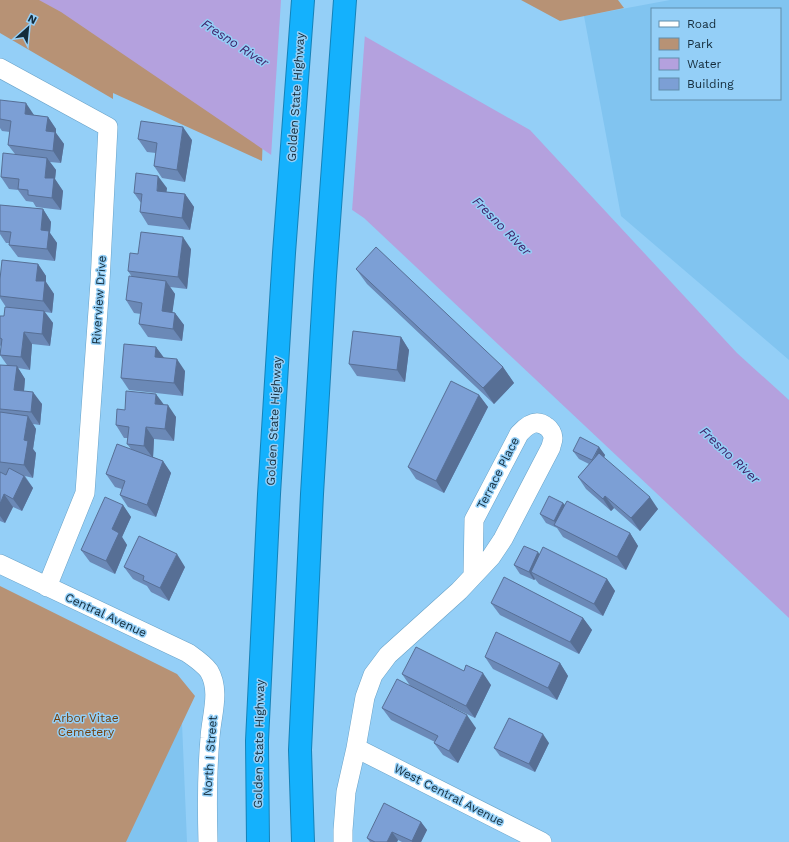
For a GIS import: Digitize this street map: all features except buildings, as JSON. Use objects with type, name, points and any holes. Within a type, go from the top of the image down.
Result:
[{"type":"highway","name":"Golden State Highway","points":[[258,842],[257,741],[270,486],[284,253],[303,0]]},
{"type":"highway","points":[[303,842],[300,750],[313,486],[325,276],[345,0]]},
{"type":"street","name":"Riverview Drive","points":[[0,68],[108,127],[100,282],[85,493],[47,587]]},
{"type":"street","name":"Terrace Place","points":[[343,842],[342,830],[346,792],[365,697],[373,674],[388,655],[459,591],[491,557],[503,539],[551,448],[553,438],[550,429],[543,423],[533,423],[519,434],[474,520],[473,575]]},
{"type":"street","name":"Central Avenue","points":[[0,564],[188,654],[199,661],[209,672]]},
{"type":"street","name":"North I Street","points":[[208,842],[207,814],[210,736],[214,708],[214,688],[209,672]]},
{"type":"street","name":"West Central Avenue","points":[[356,748],[542,842]]},
{"type":"shaded area","points":[[670,0],[789,0],[789,360],[621,216],[584,16]]},
{"type":"shaded area","points":[[182,723],[187,842],[124,842]]},
{"type":"green space","points":[[0,0],[270,0],[266,45],[262,161],[113,93],[113,99],[0,33]]},
{"type":"green space","points":[[521,0],[618,0],[624,8],[560,21]]},
{"type":"green space","name":"Arbor Vitae Cemetery","points":[[0,586],[177,674],[195,696],[126,842],[0,842]]},
{"type":"water","name":"Fresno River","points":[[39,0],[301,0],[530,130],[737,353],[789,400],[789,618],[364,218],[61,12]]},
{"type":"pier","points":[[281,0],[305,0],[365,34],[352,211],[271,157]]}]
